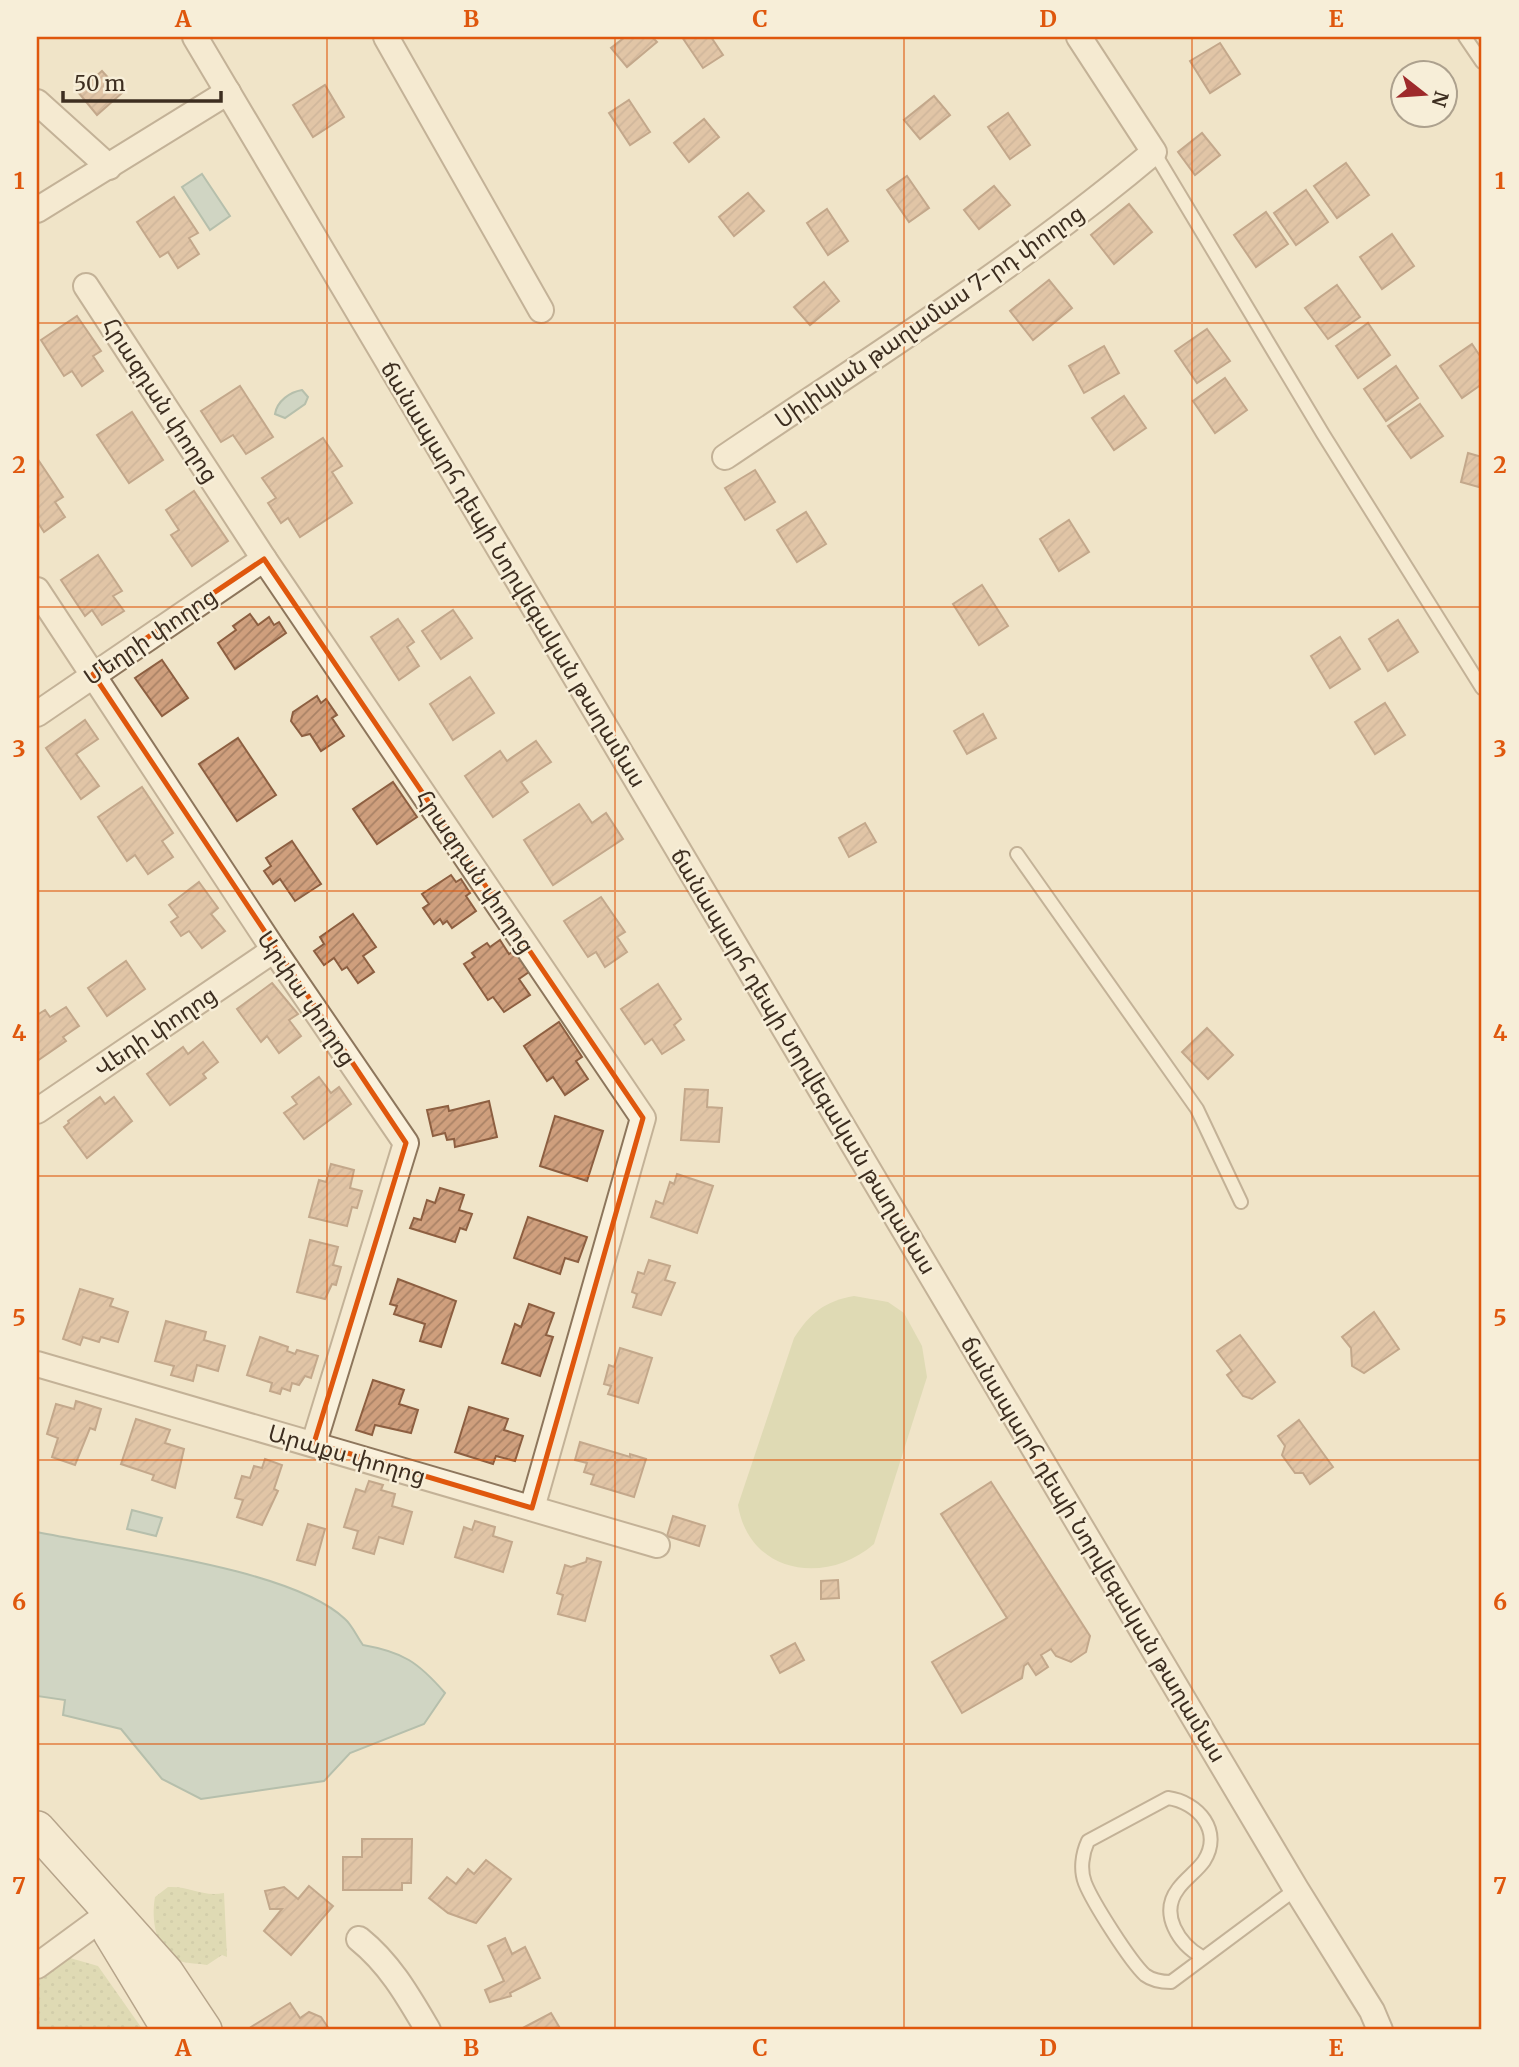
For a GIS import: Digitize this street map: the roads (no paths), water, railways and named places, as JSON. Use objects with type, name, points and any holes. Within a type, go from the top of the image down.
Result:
[{"type":"street","name":"ճանապարհ դեպի Նորվեգական թաղամաս","points":[[195,37],[1296,1889],[1372,2011],[1380,2030]]},
{"type":"street","points":[[386,37],[541,310]]},
{"type":"street","points":[[1079,37],[1154,152]]},
{"type":"street","points":[[37,210],[228,92]]},
{"type":"street","points":[[37,102],[109,167]]},
{"type":"street","name":"Սիլիկյան թաղամաս 7-րդ փողոց","points":[[725,457],[981,284],[1071,220],[1154,152]]},
{"type":"street","name":"Հրազդան փողոց","points":[[86,286],[264,559],[643,1118],[532,1508]]},
{"type":"street","name":"Մեղրի փողոց","points":[[37,714],[264,559]]},
{"type":"street","name":"Արփա փողոց","points":[[37,590],[274,950],[406,1143],[314,1443]]},
{"type":"street","name":"Վեդի փողոց","points":[[37,1111],[274,950]]},
{"type":"street","name":"Արաքս փողոց","points":[[37,1364],[657,1545]]},
{"type":"street","points":[[37,1829],[103,1908],[166,1973],[204,2030]]},
{"type":"street","points":[[37,1966],[103,1908]]},
{"type":"street","points":[[103,1908],[170,2030]]},
{"type":"street","points":[[359,1939],[379,1955],[397,1978],[428,2030]]},
{"type":"lane","points":[[1465,37],[1482,62]]},
{"type":"lane","points":[[1154,152],[1323,434],[1482,688]]},
{"type":"lane","points":[[1017,854],[1197,1109],[1241,1202]]},
{"type":"lane","points":[[1202,1957],[1184,1945],[1175,1930],[1170,1905],[1176,1891],[1204,1861],[1210,1846],[1210,1831],[1202,1814],[1183,1800],[1168,1798],[1088,1841],[1082,1855],[1084,1882],[1134,1964],[1148,1977],[1171,1982],[1296,1889]]},
{"type":"water","points":[[202,174],[230,216],[210,230],[182,187]]},
{"type":"water","points":[[302,390],[308,397],[305,404],[285,418],[275,414],[278,405],[285,398]]},
{"type":"water","points":[[132,1510],[162,1518],[156,1536],[127,1529]]},
{"type":"water","points":[[37,1532],[199,1562],[285,1586],[320,1601],[345,1619],[363,1645],[389,1651],[418,1666],[445,1693],[424,1724],[350,1753],[324,1781],[201,1799],[162,1779],[121,1729],[63,1715],[65,1700],[37,1696]]}]
